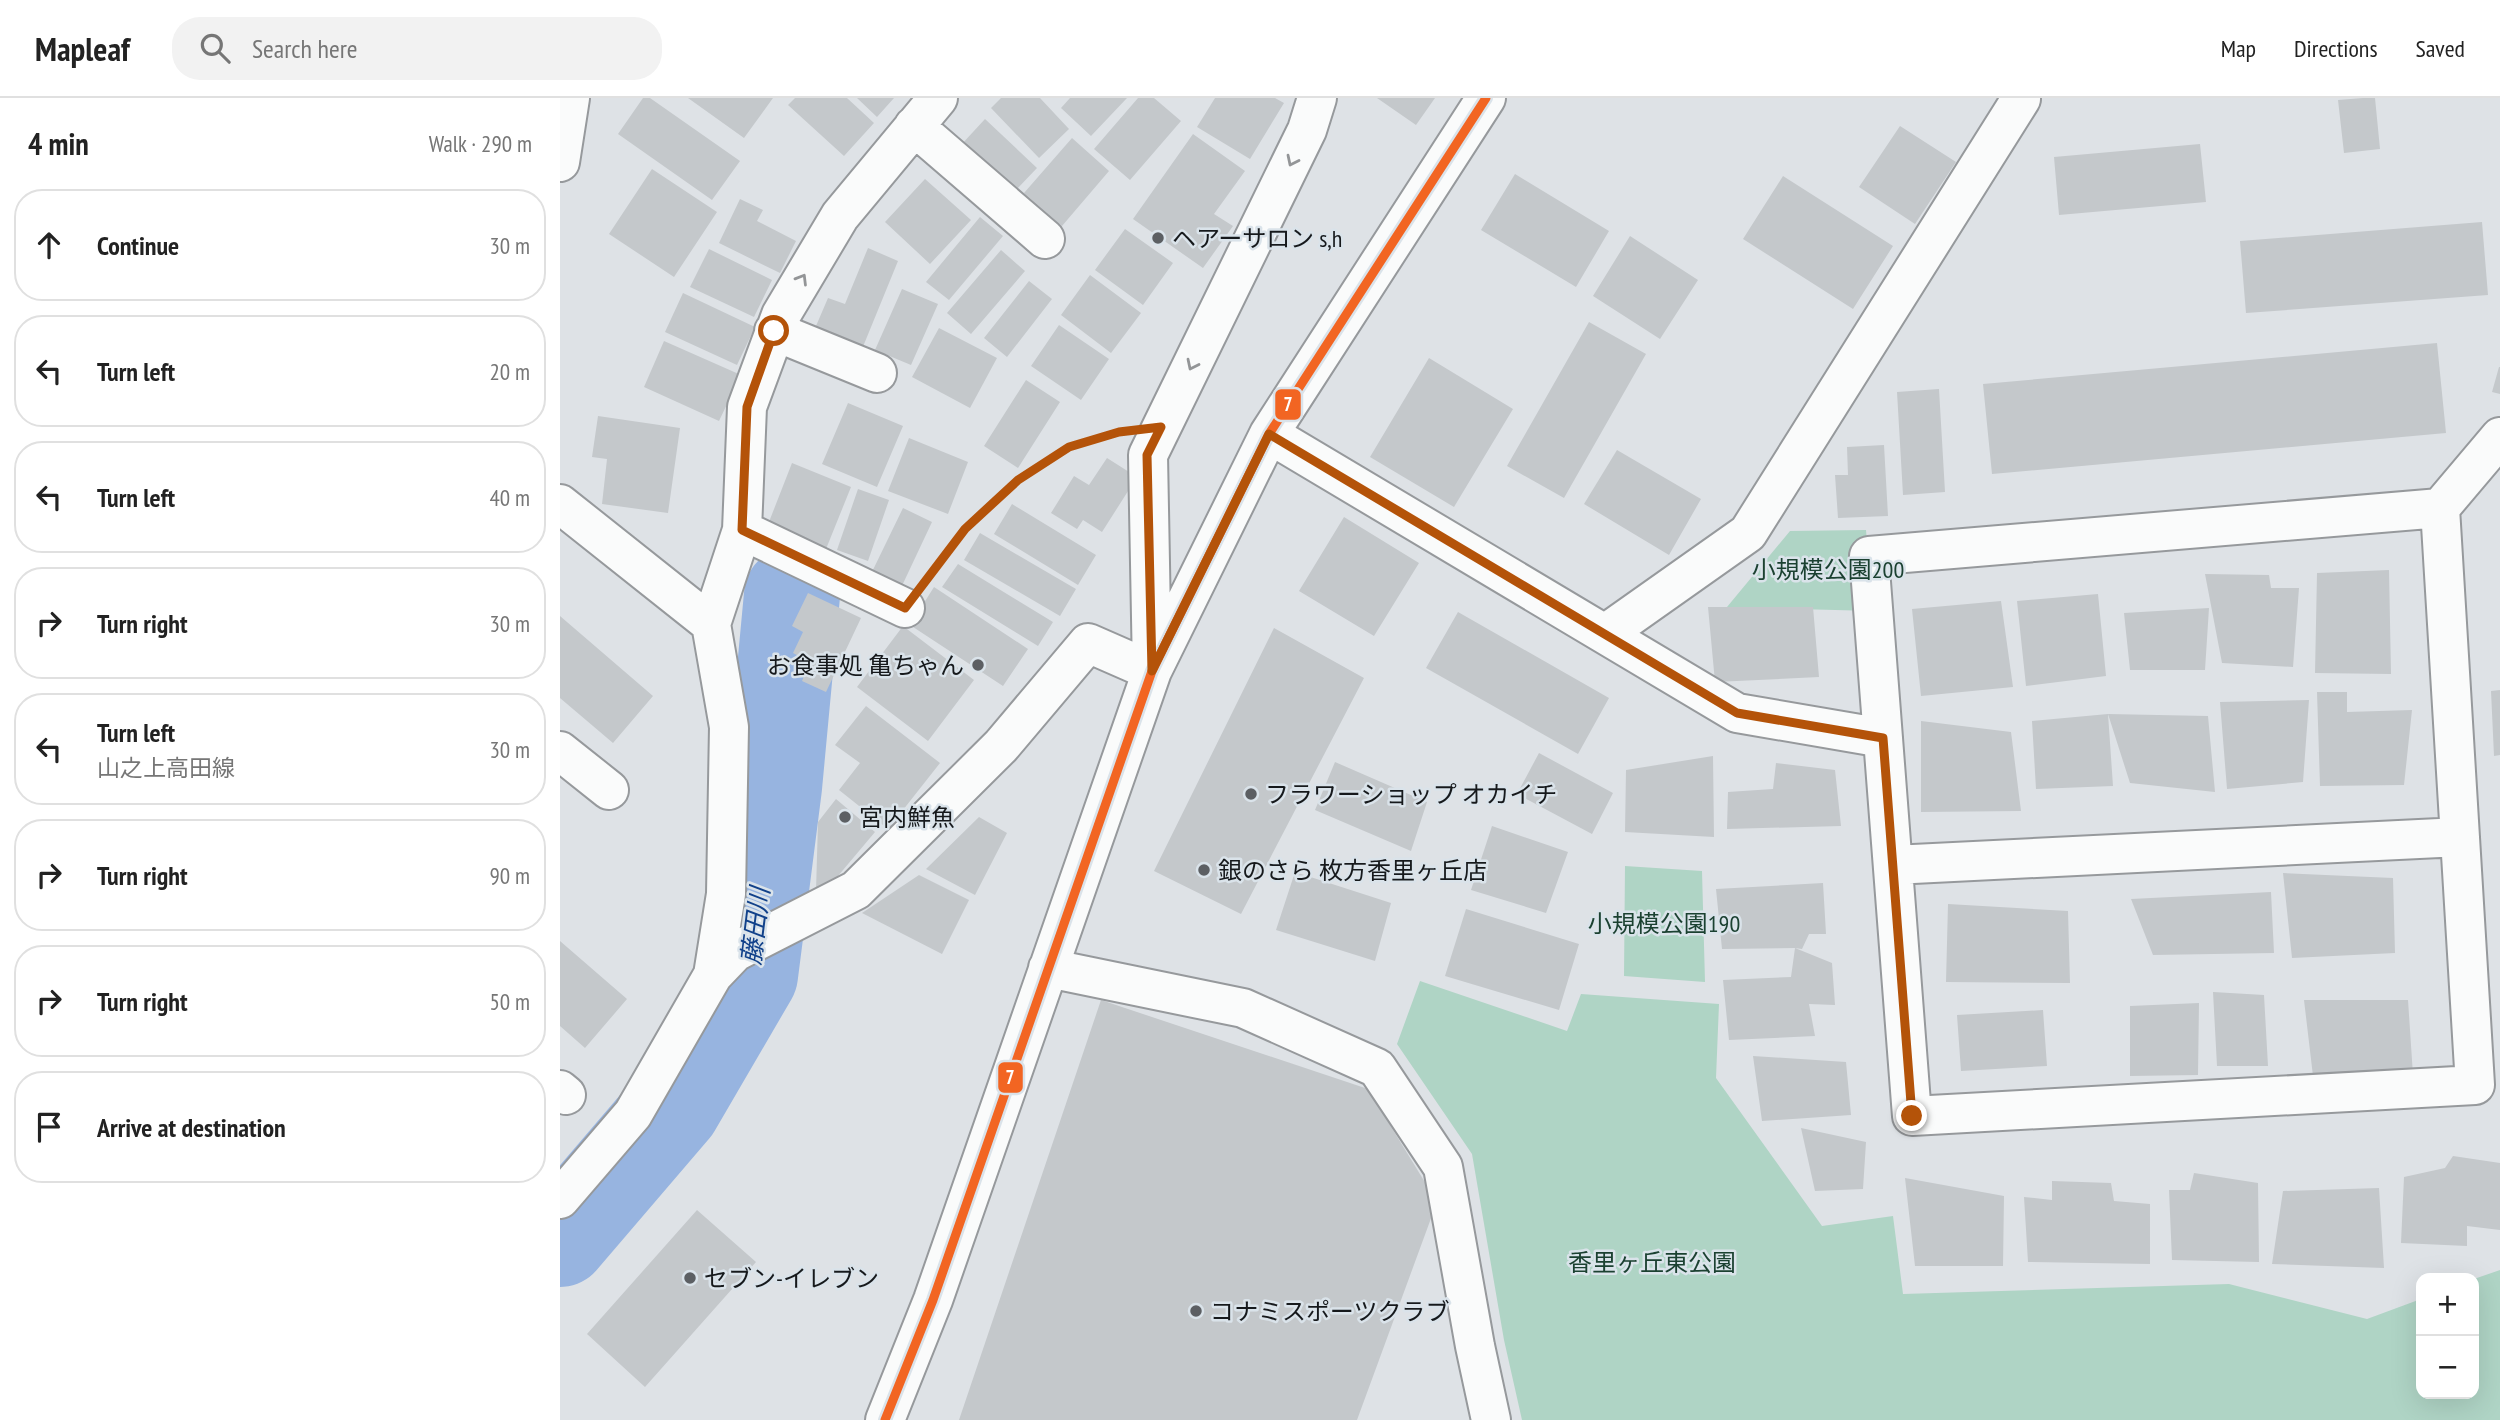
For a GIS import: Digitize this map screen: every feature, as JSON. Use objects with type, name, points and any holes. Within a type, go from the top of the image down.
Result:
[{"type":"street","points":[[560,162],[570,98]]},
{"type":"street","points":[[1152,671],[1147,455],[1307,130],[1318,98]]},
{"type":"street","points":[[885,1420],[933,1300],[1152,671],[1269,434],[1486,98]]},
{"type":"street","points":[[1605,634],[1748,533],[2019,98],[2027,98]]},
{"type":"street","points":[[713,975],[726,894],[729,727],[711,624],[742,530],[747,407],[781,314],[840,216],[926,112],[1045,239]]},
{"type":"street","points":[[774,331],[877,373]]},
{"type":"street","points":[[1269,434],[1737,713],[1883,738]]},
{"type":"street","points":[[2440,508],[1869,556],[1912,1116],[2475,1086],[2440,508],[2500,437]]},
{"type":"street","points":[[560,504],[711,624]]},
{"type":"street","points":[[742,530],[905,608]]},
{"type":"street","points":[[560,1199],[634,1114],[713,975],[735,952],[856,890],[1001,747],[1088,643],[1152,671]]},
{"type":"street","points":[[560,751],[609,790]]},
{"type":"street","points":[[1893,865],[2460,837]]},
{"type":"street","points":[[1048,968],[1243,1008],[1377,1068],[1443,1167],[1491,1420]]},
{"type":"path","points":[[905,608],[965,529],[1018,480],[1069,447],[1119,432],[1161,427]]},
{"type":"green space","name":"小規模公園200","points":[[1866,530],[1873,611],[1727,607],[1790,531]]},
{"type":"green space","name":"小規模公園190","points":[[1625,866],[1702,871],[1705,982],[1624,976]]},
{"type":"green space","name":"香里ヶ丘東公園","points":[[1420,981],[1567,1031],[1581,994],[1719,1004],[1716,1078],[1822,1226],[1893,1216],[1903,1294],[2229,1284],[2367,1319],[2416,1301],[2416,1399],[2479,1399],[2479,1277],[2500,1270],[2500,1420],[1522,1420],[1504,1340],[1472,1154],[1397,1044]]},
{"type":"building","points":[[643,98],[650,98],[740,161],[712,200],[618,134]]},
{"type":"building","points":[[688,98],[773,98],[744,138]]},
{"type":"building","points":[[795,98],[847,98],[874,123],[844,156],[788,105]]},
{"type":"building","points":[[857,98],[894,98],[877,117]]},
{"type":"building","points":[[1001,98],[1040,98],[1069,129],[1039,158],[991,108]]},
{"type":"building","points":[[1070,98],[1127,98],[1091,136],[1061,108]]},
{"type":"building","points":[[1138,98],[1154,98],[1181,121],[1130,180],[1094,149]]},
{"type":"building","points":[[1215,98],[1275,98],[1284,103],[1250,159],[1197,127]]},
{"type":"building","points":[[1377,98],[1435,98],[1416,125]]},
{"type":"building","points":[[2375,98],[2380,149],[2344,153],[2338,100]]},
{"type":"building","points":[[985,119],[1037,168],[1013,193],[961,145]]},
{"type":"building","points":[[1900,126],[1956,162],[1915,224],[1859,187]]},
{"type":"building","points":[[1193,134],[1245,171],[1214,214],[1233,226],[1203,268],[1133,219]]},
{"type":"building","points":[[1072,138],[1109,171],[1062,226],[1024,193]]},
{"type":"building","points":[[2200,144],[2206,202],[2059,215],[2054,157]]},
{"type":"building","points":[[652,169],[717,212],[674,277],[609,234]]},
{"type":"building","points":[[1515,174],[1609,231],[1576,287],[1481,230]]},
{"type":"building","points":[[1783,176],[1893,246],[1853,309],[1743,239]]},
{"type":"building","points":[[925,179],[971,220],[930,264],[885,222]]},
{"type":"building","points":[[740,199],[763,210],[757,221],[796,241],[780,273],[719,243]]},
{"type":"building","points":[[980,217],[1003,236],[949,300],[926,282]]},
{"type":"building","points":[[2482,222],[2488,295],[2246,313],[2240,241]]},
{"type":"building","points":[[1125,229],[1173,263],[1143,305],[1095,270]]},
{"type":"building","points":[[1630,236],[1698,280],[1660,339],[1593,296]]},
{"type":"building","points":[[868,248],[898,261],[860,354],[813,333],[828,298],[845,304]]},
{"type":"building","points":[[709,249],[772,280],[754,317],[690,287]]},
{"type":"building","points":[[1001,250],[1025,271],[971,334],[947,313]]},
{"type":"building","points":[[1090,275],[1141,313],[1111,353],[1061,315]]},
{"type":"building","points":[[1029,281],[1052,299],[1007,357],[984,338]]},
{"type":"building","points":[[902,289],[938,304],[911,365],[875,350]]},
{"type":"building","points":[[683,293],[755,327],[737,365],[665,332]]},
{"type":"building","points":[[1589,322],[1646,354],[1564,498],[1507,466]]},
{"type":"building","points":[[1059,325],[1109,359],[1081,400],[1031,366]]},
{"type":"building","points":[[939,328],[997,358],[970,408],[912,377]]},
{"type":"building","points":[[664,341],[741,375],[719,421],[644,387]]},
{"type":"building","points":[[2437,343],[2446,433],[1992,474],[1983,384]]},
{"type":"building","points":[[1429,358],[1513,409],[1454,507],[1370,457]]},
{"type":"building","points":[[2500,367],[2500,394],[2492,392]]},
{"type":"building","points":[[1026,380],[1060,402],[1018,468],[984,446]]},
{"type":"building","points":[[1939,389],[1945,492],[1903,495],[1897,392]]},
{"type":"building","points":[[848,403],[903,426],[877,487],[822,464]]},
{"type":"building","points":[[598,416],[680,428],[668,513],[602,504],[607,459],[592,457]]},
{"type":"building","points":[[909,438],[968,462],[948,514],[888,491]]},
{"type":"building","points":[[1884,445],[1888,516],[1838,518],[1835,475],[1848,475],[1847,447]]},
{"type":"building","points":[[1617,450],[1701,499],[1669,555],[1584,504]]},
{"type":"building","points":[[1107,458],[1137,477],[1102,532],[1083,520],[1077,529],[1051,513],[1074,476],[1089,485]]},
{"type":"building","points":[[792,463],[851,487],[826,549],[767,527]]},
{"type":"building","points":[[858,489],[889,500],[868,561],[837,550]]},
{"type":"building","points":[[1012,504],[1096,555],[1078,585],[994,534]]},
{"type":"building","points":[[903,508],[932,522],[900,590],[870,576]]},
{"type":"building","points":[[1344,517],[1419,563],[1374,636],[1299,591]]},
{"type":"building","points":[[980,533],[1076,589],[1060,616],[964,560]]},
{"type":"building","points":[[958,564],[1053,622],[1038,646],[942,587]]},
{"type":"building","points":[[2389,570],[2391,674],[2315,673],[2317,573]]},
{"type":"building","points":[[2205,574],[2269,575],[2271,588],[2299,588],[2293,667],[2222,663]]},
{"type":"building","points":[[934,587],[1028,649],[1003,686],[910,625]]},
{"type":"building","points":[[808,593],[861,618],[826,692],[802,681],[810,662],[793,653],[803,632],[792,626]]},
{"type":"building","points":[[2098,594],[2106,676],[2026,686],[2017,601]]},
{"type":"building","points":[[2001,601],[2013,687],[1921,696],[1912,609]]},
{"type":"building","points":[[1708,607],[1813,607],[1819,677],[1715,682]]},
{"type":"building","points":[[2209,608],[2205,670],[2130,670],[2124,613]]},
{"type":"building","points":[[1458,612],[1609,698],[1578,754],[1426,668]]},
{"type":"building","points":[[560,616],[653,696],[613,743],[560,698]]},
{"type":"building","points":[[903,626],[974,680],[928,741],[857,687]]},
{"type":"building","points":[[1274,628],[1364,678],[1241,914],[1154,871]]},
{"type":"building","points":[[2500,690],[2500,755],[2494,756],[2491,691]]},
{"type":"building","points":[[2317,692],[2347,692],[2347,712],[2412,710],[2404,785],[2320,786]]},
{"type":"building","points":[[2309,700],[2303,782],[2227,789],[2220,702]]},
{"type":"building","points":[[866,706],[940,763],[888,829],[839,790],[860,763],[835,745]]},
{"type":"building","points":[[2108,714],[2113,786],[2036,789],[2032,721]]},
{"type":"building","points":[[2108,714],[2208,716],[2215,792],[2130,783]]},
{"type":"building","points":[[1921,721],[2011,732],[2021,811],[1921,812]]},
{"type":"building","points":[[1539,753],[1613,793],[1592,834],[1517,794]]},
{"type":"building","points":[[1713,756],[1714,837],[1625,832],[1626,770]]},
{"type":"building","points":[[1335,762],[1427,802],[1411,851],[1315,810]]},
{"type":"building","points":[[1776,763],[1835,770],[1841,826],[1727,829],[1728,792],[1773,789]]},
{"type":"building","points":[[836,799],[875,832],[822,895],[816,891],[818,822]]},
{"type":"building","points":[[979,817],[1007,833],[975,895],[926,869]]},
{"type":"building","points":[[1492,826],[1568,852],[1546,913],[1471,890]]},
{"type":"building","points":[[1295,872],[1391,903],[1375,961],[1276,930]]},
{"type":"building","points":[[2283,873],[2393,878],[2395,953],[2292,958]]},
{"type":"building","points":[[919,875],[969,900],[942,954],[862,913]]},
{"type":"building","points":[[1823,883],[1826,934],[1809,934],[1802,949],[1722,949],[1716,889]]},
{"type":"building","points":[[2271,892],[2274,953],[2153,955],[2131,899]]},
{"type":"building","points":[[1948,904],[2068,911],[2070,983],[1946,982]]},
{"type":"building","points":[[1466,909],[1579,944],[1559,1010],[1445,976]]},
{"type":"building","points":[[560,941],[627,999],[585,1048],[560,1026]]},
{"type":"building","points":[[1795,948],[1832,963],[1835,1005],[1809,1004],[1815,1036],[1729,1040],[1723,980],[1791,977]]},
{"type":"building","points":[[2213,992],[2264,995],[2268,1066],[2217,1066]]},
{"type":"building","name":"コナミスポーツクラブ","points":[[1101,1000],[1368,1089],[1437,1202],[1357,1420],[959,1420]]},
{"type":"building","points":[[2304,1000],[2408,1000],[2413,1075],[2313,1076]]},
{"type":"building","points":[[2199,1003],[2198,1075],[2130,1076],[2130,1006]]},
{"type":"building","points":[[2043,1010],[2047,1066],[1961,1071],[1957,1015]]},
{"type":"building","points":[[1753,1056],[1846,1062],[1851,1115],[1762,1121]]},
{"type":"building","points":[[1801,1128],[1866,1142],[1863,1189],[1815,1191]]},
{"type":"building","points":[[2453,1156],[2500,1163],[2500,1230],[2467,1226],[2467,1246],[2401,1243],[2404,1177],[2445,1168]]},
{"type":"building","points":[[2194,1173],[2258,1183],[2259,1262],[2172,1260],[2169,1190],[2190,1190]]},
{"type":"building","points":[[1905,1178],[2004,1196],[2003,1266],[1915,1266]]},
{"type":"building","points":[[2052,1181],[2111,1183],[2114,1201],[2150,1204],[2150,1264],[2028,1262],[2024,1197],[2052,1200]]},
{"type":"building","points":[[2379,1188],[2384,1268],[2272,1264],[2283,1191]]},
{"type":"building","points":[[697,1210],[756,1262],[645,1387],[587,1334]]},
{"type":"waterway","name":"藤田川","points":[[560,1239],[673,1107],[750,975],[774,787],[792,595]]},
{"type":"transit line","name":"7","points":[[885,1420],[933,1300],[1152,671],[1269,434],[1486,98]]},
{"type":"place","name":"ヘアーサロン s,h","points":[[1158,238]]},
{"type":"place","name":"お食事処 亀ちゃん","points":[[978,665]]},
{"type":"place","name":"フラワーショップ オカイチ","points":[[1251,794]]},
{"type":"place","name":"宮内鮮魚","points":[[845,817]]},
{"type":"place","name":"銀のさら 枚方香里ヶ丘店","points":[[1204,870]]},
{"type":"place","name":"セブン-イレブン","points":[[690,1278]]},
{"type":"place","name":"コナミスポーツクラブ","points":[[1196,1311]]},
{"type":"route","points":[[774,331],[747,407],[742,530],[905,608],[965,529],[1018,480],[1069,447],[1119,432],[1161,427],[1147,455],[1152,671],[1269,434],[1737,713],[1883,738],[1912,1116]]}]
